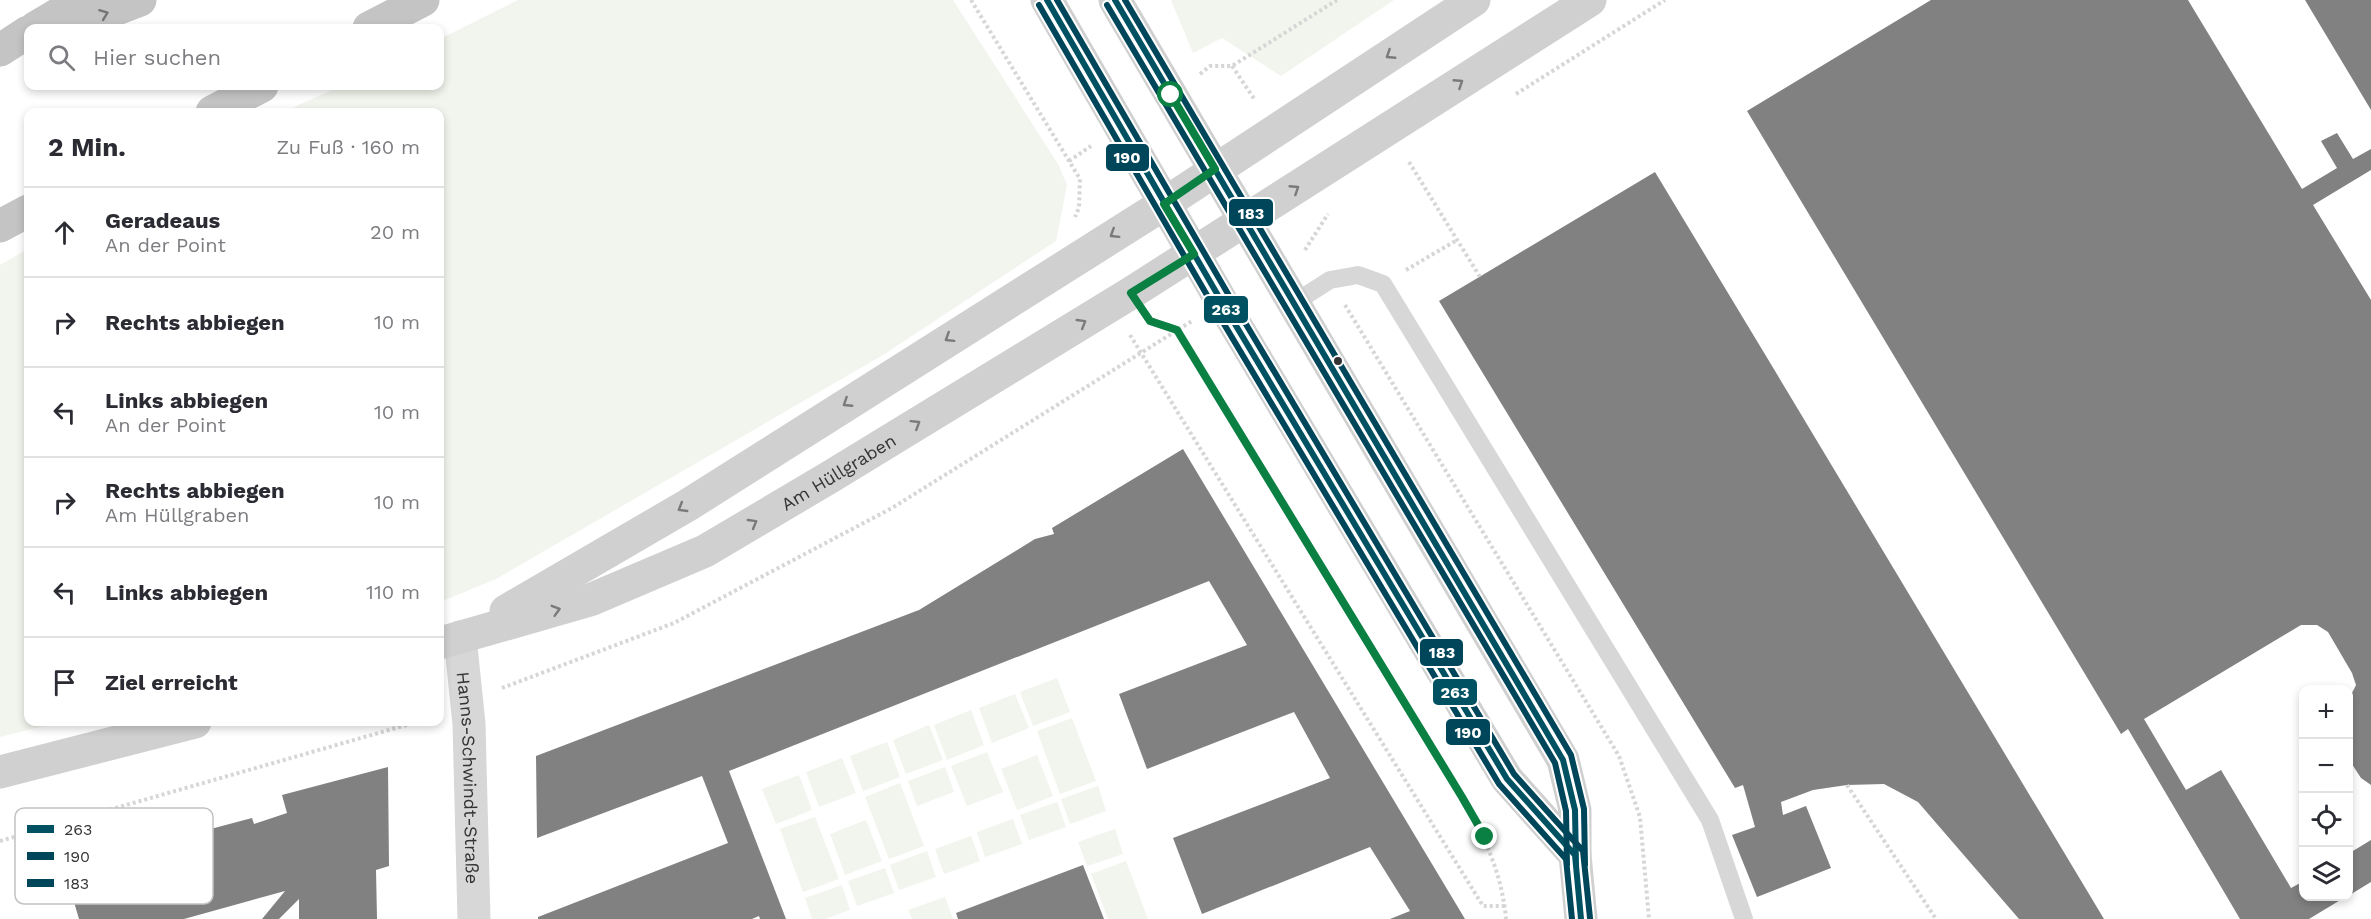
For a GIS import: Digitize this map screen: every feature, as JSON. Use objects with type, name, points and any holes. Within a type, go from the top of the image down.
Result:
[{"type":"highway","points":[[42,24],[82,0]]},
{"type":"highway","points":[[78,24],[140,0]]},
{"type":"highway","points":[[377,24],[423,0]]},
{"type":"highway","points":[[0,50],[24,35]]},
{"type":"highway","points":[[0,55],[24,46]]},
{"type":"highway","points":[[220,108],[254,90]]},
{"type":"highway","points":[[0,226],[24,213]]},
{"type":"main road","points":[[1047,0],[1164,204],[1507,779],[1575,855]]},
{"type":"main road","points":[[1115,0],[1563,760],[1575,810],[1575,855],[1581,919]]},
{"type":"main road","points":[[450,640],[688,505],[1164,204],[1474,0]]},
{"type":"main road","name":"Am Hüllgraben","points":[[450,640],[590,600],[705,551],[1122,299],[1590,0]]},
{"type":"main road","points":[[0,772],[179,726]]},
{"type":"street","name":"Hanns-Schwindt-Straße","points":[[450,640],[466,701],[469,724],[474,919]]},
{"type":"lane","points":[[1294,303],[1330,280],[1358,275],[1383,284],[1710,820],[1744,919]]},
{"type":"path","points":[[971,0],[1080,179],[1079,208],[1090,249]]},
{"type":"path","points":[[1409,162],[1480,277]]},
{"type":"path","points":[[1079,208],[1069,231],[1090,249]]},
{"type":"path","points":[[1326,215],[1309,246],[1619,756],[1640,817],[1649,919]]},
{"type":"path","points":[[1122,299],[1150,321],[1177,330],[1485,837],[1500,880],[1506,919]]},
{"type":"path","points":[[1122,299],[1140,353],[1483,906],[1505,906]]},
{"type":"path","points":[[466,701],[674,623],[892,508],[1177,330]]},
{"type":"path","points":[[116,808],[403,726]]},
{"type":"path","points":[[1847,785],[1936,919]]},
{"type":"path","points":[[0,841],[15,837]]},
{"type":"shaded area","points":[[518,0],[953,0],[1058,164],[1067,185],[1056,241],[883,355],[496,579],[444,600],[444,108],[292,108],[332,90],[444,90],[444,37]]},
{"type":"shaded area","points":[[1171,0],[1394,0],[1281,76],[1222,38],[1193,53]]},
{"type":"shaded area","points":[[24,251],[24,726],[43,726],[0,737],[0,265]]},
{"type":"shaded area","points":[[1057,678],[1070,712],[1033,726],[1020,692]]},
{"type":"shaded area","points":[[1015,694],[1029,728],[992,743],[979,708]]},
{"type":"shaded area","points":[[971,710],[984,745],[947,760],[934,725]]},
{"type":"shaded area","points":[[1072,718],[1096,781],[1060,794],[1037,731]]},
{"type":"shaded area","points":[[929,725],[943,760],[906,774],[893,740]]},
{"type":"shaded area","points":[[887,742],[900,777],[863,791],[850,756]]},
{"type":"shaded area","points":[[987,752],[1003,792],[967,806],[951,766]]},
{"type":"shaded area","points":[[1037,755],[1053,796],[1017,810],[1001,769]]},
{"type":"shaded area","points":[[842,758],[856,793],[819,807],[806,772]]},
{"type":"shaded area","points":[[945,767],[954,792],[917,806],[908,781]]},
{"type":"shaded area","points":[[799,775],[812,810],[776,824],[762,789]]},
{"type":"shaded area","points":[[900,783],[924,846],[889,859],[865,797]]},
{"type":"shaded area","points":[[1098,786],[1106,811],[1070,824],[1061,799]]},
{"type":"shaded area","points":[[1057,802],[1066,827],[1029,840],[1020,815]]},
{"type":"shaded area","points":[[815,817],[839,879],[803,892],[780,829]]},
{"type":"shaded area","points":[[1013,819],[1022,844],[985,857],[977,832]]},
{"type":"shaded area","points":[[866,820],[882,861],[845,875],[830,834]]},
{"type":"shaded area","points":[[1115,829],[1123,854],[1087,866],[1078,842]]},
{"type":"shaded area","points":[[971,836],[980,861],[944,874],[935,849]]},
{"type":"shaded area","points":[[927,851],[936,877],[899,890],[890,865]]},
{"type":"shaded area","points":[[1126,861],[1148,919],[1108,919],[1091,874]]},
{"type":"shaded area","points":[[885,868],[894,893],[857,906],[848,881]]},
{"type":"shaded area","points":[[842,885],[850,910],[825,919],[812,919],[805,898]]},
{"type":"shaded area","points":[[945,897],[953,919],[912,919],[908,910]]},
{"type":"building","points":[[1931,0],[2188,0],[2302,189],[2337,168],[2321,141],[2337,133],[2353,159],[2371,149],[2371,170],[2313,205],[2371,300],[2371,785],[2361,778],[2353,766],[2353,691],[2356,685],[2352,673],[2328,632],[2317,625],[2301,625],[2144,719],[2186,790],[2221,770],[2291,888],[2299,884],[2299,901],[2339,901],[2309,919],[2240,919],[2128,729],[2121,734],[1747,111]]},
{"type":"building","points":[[2305,0],[2371,0],[2371,110]]},
{"type":"building","points":[[1655,172],[2104,919],[2019,919],[1918,802],[1884,784],[1847,785],[1813,790],[1781,802],[1783,815],[1806,806],[1831,868],[1757,897],[1732,835],[1755,827],[1743,785],[1735,788],[1439,301]]},
{"type":"building","points":[[1183,449],[1465,919],[1390,919],[1410,911],[1370,847],[1202,914],[1173,838],[1330,778],[1294,712],[1147,769],[1119,694],[1247,645],[1209,581],[729,771],[786,919],[760,919],[759,916],[752,919],[538,919],[538,917],[728,843],[702,776],[537,838],[536,756],[919,610],[1035,539],[1054,534],[1052,528]]},
{"type":"building","points":[[388,767],[389,866],[376,870],[377,919],[299,919],[299,899],[279,919],[262,919],[285,891],[184,919],[79,919],[75,904],[213,904],[213,828],[252,818],[254,824],[287,813],[282,795]]},
{"type":"building","points":[[2371,840],[2371,882],[2353,893],[2353,851]]},
{"type":"building","points":[[1083,865],[1104,919],[958,919],[956,913]]},
{"type":"transit line","name":"263","points":[[1047,0],[1223,304],[1507,779],[1575,855],[1581,919]]},
{"type":"transit line","name":"183","points":[[1057,0],[1231,299],[1514,774],[1583,851],[1590,918]]},
{"type":"transit line","name":"263","points":[[1115,0],[1563,760],[1575,810],[1576,865]]},
{"type":"transit line","name":"183","points":[[1125,0],[1571,755],[1584,809],[1585,865]]},
{"type":"transit line","name":"190","points":[[1039,5],[1215,309],[1499,784],[1566,859],[1572,919]]},
{"type":"transit line","name":"190","points":[[1107,5],[1555,763],[1566,811],[1567,865]]},
{"type":"route","points":[[1171,95],[1215,169],[1164,204],[1194,254],[1131,293],[1150,321],[1177,330],[1485,837]]}]
